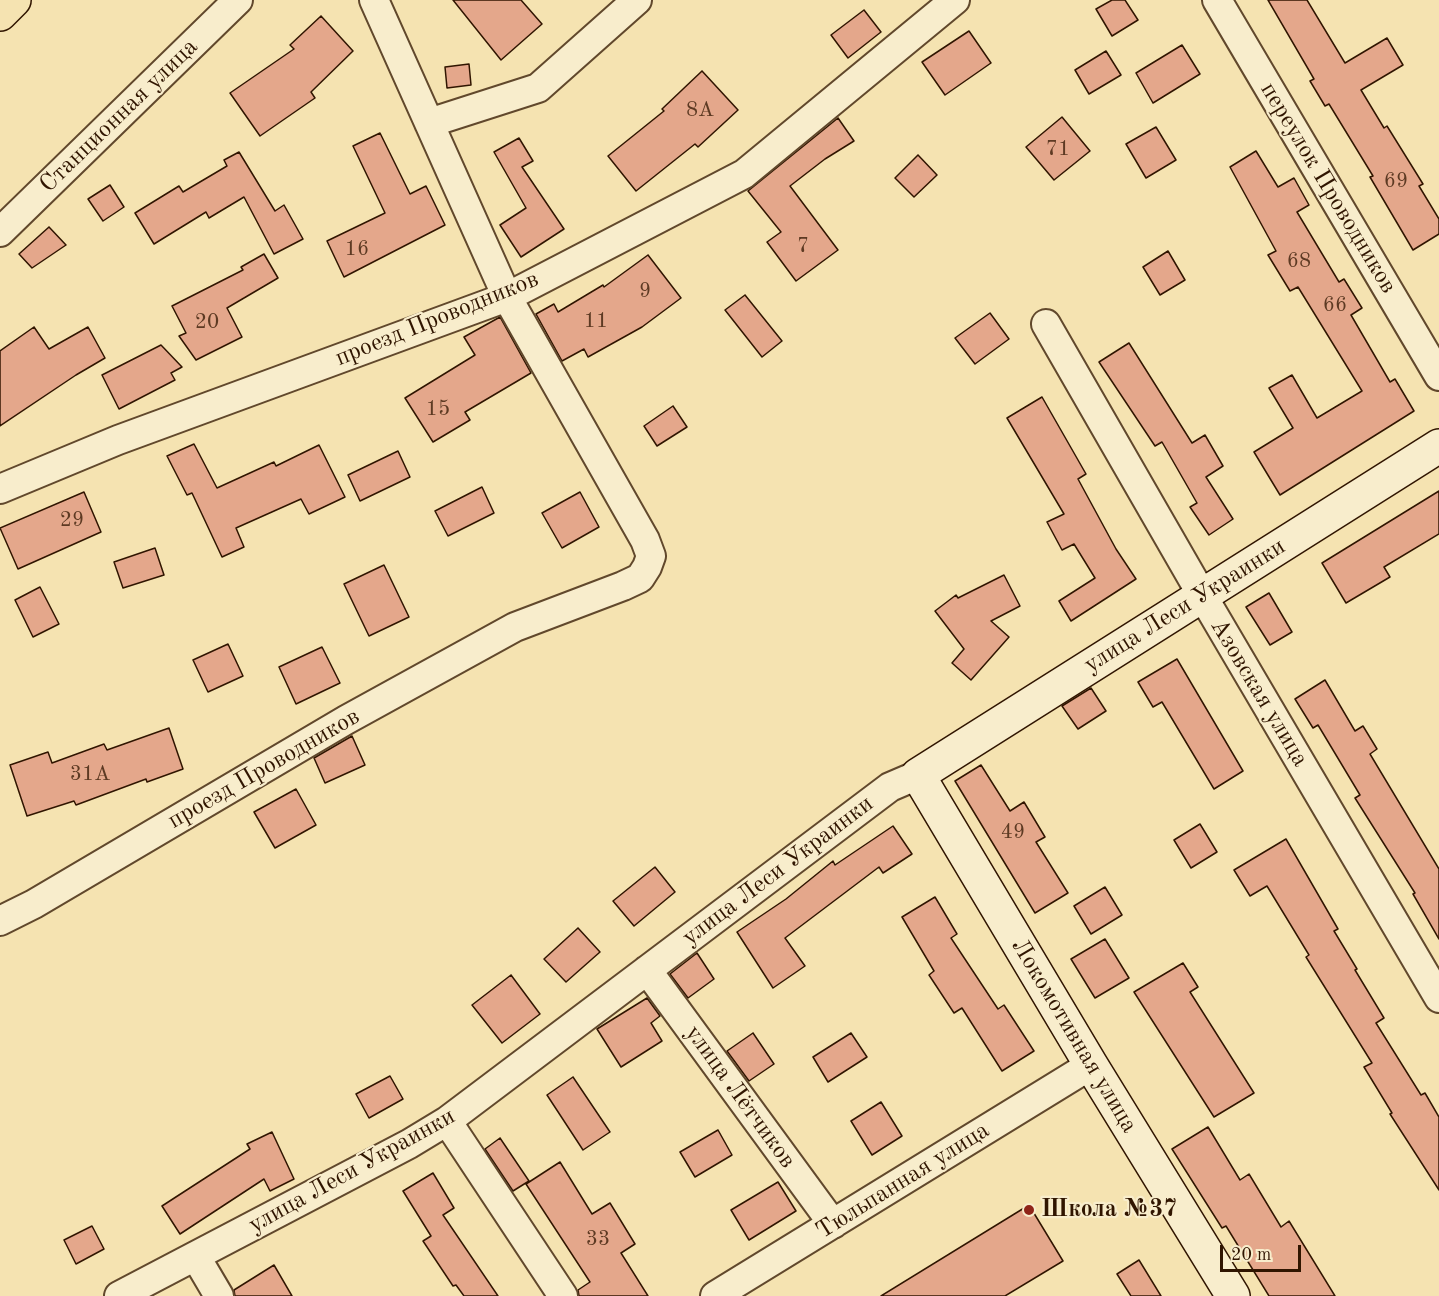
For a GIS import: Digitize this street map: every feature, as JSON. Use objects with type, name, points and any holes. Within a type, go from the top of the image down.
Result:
[{"type":"main road","points":[[0,14],[14,0]]},
{"type":"main road","name":"улица Леси Украинки","points":[[918,775],[1439,446]]},
{"type":"main road","name":"Локомотивная улица","points":[[918,775],[1091,1065],[1233,1296]]},
{"type":"street","name":"Станционная улица","points":[[0,232],[238,0]]},
{"type":"street","points":[[374,0],[507,297]]},
{"type":"street","points":[[429,123],[538,88],[637,0]]},
{"type":"street","name":"проезд Проводников","points":[[0,489],[129,435],[507,297],[744,174],[955,0]]},
{"type":"street","name":"переулок Проводников","points":[[1217,0],[1439,376]]},
{"type":"street","name":"проезд Проводников","points":[[0,921],[34,904],[346,720],[515,627],[640,578],[651,556],[645,540],[507,297]]},
{"type":"street","name":"Азовская улица","points":[[1046,324],[1439,998]]},
{"type":"street","name":"улица Леси Украинки","points":[[119,1296],[409,1144],[447,1121],[890,787],[918,775]]},
{"type":"street","name":"улица Лётчиков","points":[[647,970],[833,1224]]},
{"type":"street","name":"Тюльпанная улица","points":[[715,1296],[1091,1065]]},
{"type":"street","points":[[447,1121],[563,1296]]},
{"type":"street","points":[[196,1257],[219,1296]]},
{"type":"building","points":[[453,0],[521,0],[542,24],[501,60]]},
{"type":"building","points":[[1112,0],[1125,0],[1138,20],[1112,36],[1096,9]]},
{"type":"building","points":[[1268,0],[1307,0],[1345,63],[1387,38],[1403,65],[1361,90],[1384,128],[1387,126],[1423,184],[1419,186],[1439,219],[1439,234],[1413,250],[1370,177],[1373,176],[1329,104],[1325,106],[1310,81],[1314,79]]},
{"type":"building","points":[[864,10],[881,32],[848,58],[831,35]]},
{"type":"building","points":[[321,16],[353,51],[311,92],[315,98],[260,136],[230,93],[294,49],[290,45]]},
{"type":"building","points":[[969,31],[991,63],[945,95],[922,62]]},
{"type":"building","points":[[1182,45],[1200,74],[1153,103],[1136,73]]},
{"type":"building","points":[[1106,51],[1121,75],[1089,94],[1075,70]]},
{"type":"building","points":[[469,64],[471,85],[447,88],[445,67]]},
{"type":"building","points":[[702,71],[738,110],[698,147],[695,144],[636,191],[608,156],[664,111],[662,109]]},
{"type":"building","points":[[1062,117],[1090,151],[1054,180],[1026,147]]},
{"type":"building","points":[[838,118],[854,141],[825,159],[790,186],[838,250],[796,281],[767,242],[781,232],[748,191]]},
{"type":"building","points":[[1156,127],[1176,160],[1146,178],[1126,144]]},
{"type":"building","points":[[380,133],[410,194],[426,186],[445,225],[344,277],[327,241],[385,213],[353,146]]},
{"type":"building","points":[[519,138],[533,161],[522,167],[564,229],[521,257],[500,225],[526,208],[494,152]]},
{"type":"building","points":[[1256,151],[1278,187],[1294,178],[1309,205],[1297,212],[1339,282],[1344,279],[1362,308],[1351,315],[1390,382],[1395,379],[1414,411],[1280,495],[1254,452],[1293,428],[1269,388],[1292,375],[1317,418],[1362,391],[1298,287],[1290,291],[1268,255],[1276,251],[1230,167]]},
{"type":"building","points":[[239,152],[275,211],[284,205],[303,239],[274,254],[244,197],[209,218],[206,212],[154,244],[135,213],[179,186],[183,192],[227,166],[224,160]]},
{"type":"building","points":[[918,155],[937,175],[914,197],[895,178]]},
{"type":"building","points":[[110,185],[124,207],[103,221],[88,199]]},
{"type":"building","points":[[49,227],[66,245],[32,268],[19,254]]},
{"type":"building","points":[[1168,251],[1185,280],[1160,295],[1143,267]]},
{"type":"building","points":[[264,254],[278,278],[227,308],[242,337],[196,360],[179,336],[186,333],[172,306],[243,270],[241,267]]},
{"type":"building","points":[[648,255],[681,298],[642,327],[588,357],[584,349],[562,361],[536,314],[554,304],[558,312],[603,285],[604,287]]},
{"type":"building","points":[[745,295],[782,341],[762,357],[725,310]]},
{"type":"building","points":[[990,313],[1009,339],[975,364],[955,338]]},
{"type":"building","points":[[500,317],[531,373],[465,412],[470,420],[433,442],[405,398],[475,355],[464,337]]},
{"type":"building","points":[[34,327],[49,349],[88,327],[105,358],[0,426],[0,351]]},
{"type":"building","points":[[1129,343],[1192,443],[1205,435],[1223,466],[1206,477],[1233,519],[1209,535],[1190,507],[1197,503],[1162,442],[1155,446],[1099,362]]},
{"type":"building","points":[[161,345],[182,367],[171,373],[175,380],[119,409],[102,375]]},
{"type":"building","points":[[1042,397],[1086,474],[1078,479],[1116,549],[1136,579],[1071,621],[1059,601],[1095,578],[1074,544],[1062,550],[1047,522],[1064,514],[1007,418]]},
{"type":"building","points":[[673,406],[687,427],[657,446],[644,426]]},
{"type":"building","points":[[194,444],[217,488],[274,462],[276,466],[319,445],[345,497],[309,514],[301,499],[236,528],[244,547],[222,557],[192,493],[187,495],[167,456]]},
{"type":"building","points":[[398,451],[410,477],[360,501],[348,475]]},
{"type":"building","points":[[482,487],[494,513],[448,536],[435,511]]},
{"type":"building","points":[[1439,491],[1439,534],[1384,567],[1390,577],[1346,603],[1322,563]]},
{"type":"building","points":[[84,492],[101,532],[18,569],[0,528]]},
{"type":"building","points":[[580,492],[599,527],[562,548],[542,513]]},
{"type":"building","points":[[155,548],[164,575],[123,588],[114,562]]},
{"type":"building","points":[[384,565],[409,617],[369,636],[344,584]]},
{"type":"building","points":[[1004,575],[1020,606],[991,621],[1009,637],[971,680],[952,663],[964,649],[935,611],[956,595],[958,598]]},
{"type":"building","points":[[40,587],[59,624],[33,637],[15,600]]},
{"type":"building","points":[[1269,593],[1292,632],[1270,645],[1246,607]]},
{"type":"building","points":[[228,644],[243,676],[208,692],[193,660]]},
{"type":"building","points":[[322,647],[340,683],[296,704],[279,667]]},
{"type":"building","points":[[1177,659],[1243,771],[1214,789],[1162,702],[1153,707],[1138,682]]},
{"type":"building","points":[[1325,680],[1355,731],[1363,726],[1377,749],[1370,754],[1439,869],[1439,939],[1413,894],[1415,893],[1355,798],[1360,795],[1318,725],[1313,728],[1295,699]]},
{"type":"building","points":[[1091,688],[1106,711],[1078,729],[1062,706]]},
{"type":"building","points":[[169,728],[183,769],[147,782],[146,779],[76,805],[74,801],[27,816],[10,765],[48,752],[52,763],[104,744],[107,750]]},
{"type":"building","points":[[352,736],[365,765],[325,783],[314,758]]},
{"type":"building","points":[[981,765],[1010,811],[1024,802],[1045,837],[1036,842],[1068,893],[1035,913],[955,781]]},
{"type":"building","points":[[296,789],[316,825],[275,848],[254,812]]},
{"type":"building","points":[[1200,824],[1217,852],[1191,868],[1174,840]]},
{"type":"building","points":[[893,826],[912,854],[883,873],[879,867],[785,938],[805,966],[773,988],[737,932],[786,899],[833,861],[835,865]]},
{"type":"building","points":[[1286,839],[1338,929],[1334,931],[1384,1018],[1376,1023],[1421,1095],[1425,1093],[1439,1117],[1439,1190],[1390,1114],[1392,1113],[1364,1067],[1372,1063],[1306,957],[1309,955],[1267,886],[1250,896],[1234,870]]},
{"type":"building","points":[[655,867],[675,892],[634,926],[613,901]]},
{"type":"building","points":[[1105,887],[1122,915],[1091,934],[1074,906]]},
{"type":"building","points":[[935,897],[957,934],[951,938],[998,1009],[1004,1005],[1034,1051],[1002,1071],[962,1008],[954,1013],[929,975],[934,971],[902,917]]},
{"type":"building","points":[[578,928],[600,952],[566,982],[544,959]]},
{"type":"building","points":[[1105,939],[1129,978],[1095,998],[1071,959]]},
{"type":"building","points":[[697,953],[714,979],[688,998],[670,974]]},
{"type":"building","points":[[1183,963],[1198,987],[1190,992],[1254,1093],[1214,1117],[1134,992]]},
{"type":"building","points":[[511,975],[540,1014],[502,1043],[472,1005]]},
{"type":"building","points":[[647,998],[660,1016],[651,1023],[662,1041],[621,1067],[597,1029]]},
{"type":"building","points":[[753,1033],[774,1064],[749,1081],[727,1051]]},
{"type":"building","points":[[851,1033],[867,1057],[828,1082],[813,1057]]},
{"type":"building","points":[[390,1076],[403,1099],[369,1118],[356,1094]]},
{"type":"building","points":[[573,1077],[610,1132],[583,1150],[547,1095]]},
{"type":"building","points":[[881,1102],[902,1136],[872,1155],[851,1121]]},
{"type":"building","points":[[1208,1127],[1240,1180],[1249,1174],[1281,1227],[1289,1221],[1335,1296],[1269,1296],[1226,1226],[1222,1228],[1172,1149]]},
{"type":"building","points":[[718,1130],[732,1155],[695,1177],[680,1152]]},
{"type":"building","points":[[272,1132],[294,1179],[270,1191],[264,1179],[180,1234],[162,1206],[250,1149],[247,1144]]},
{"type":"building","points":[[500,1138],[529,1181],[513,1191],[485,1149]]},
{"type":"building","points":[[560,1162],[592,1214],[610,1203],[635,1244],[621,1253],[648,1296],[579,1296],[578,1290],[590,1282],[526,1184]]},
{"type":"building","points":[[433,1173],[454,1208],[443,1215],[498,1296],[464,1296],[456,1285],[453,1286],[423,1241],[431,1236],[403,1191]]},
{"type":"building","points":[[778,1182],[796,1211],[749,1240],[731,1210]]},
{"type":"building","points":[[1029,1205],[1063,1261],[1005,1296],[881,1296]]},
{"type":"building","points":[[92,1226],[104,1249],[76,1264],[64,1240]]},
{"type":"building","points":[[1139,1260],[1161,1296],[1131,1296],[1117,1274]]},
{"type":"building","points":[[274,1265],[292,1296],[235,1296],[234,1290]]},
{"type":"place","name":"Школа №37","points":[[1029,1210]]}]
